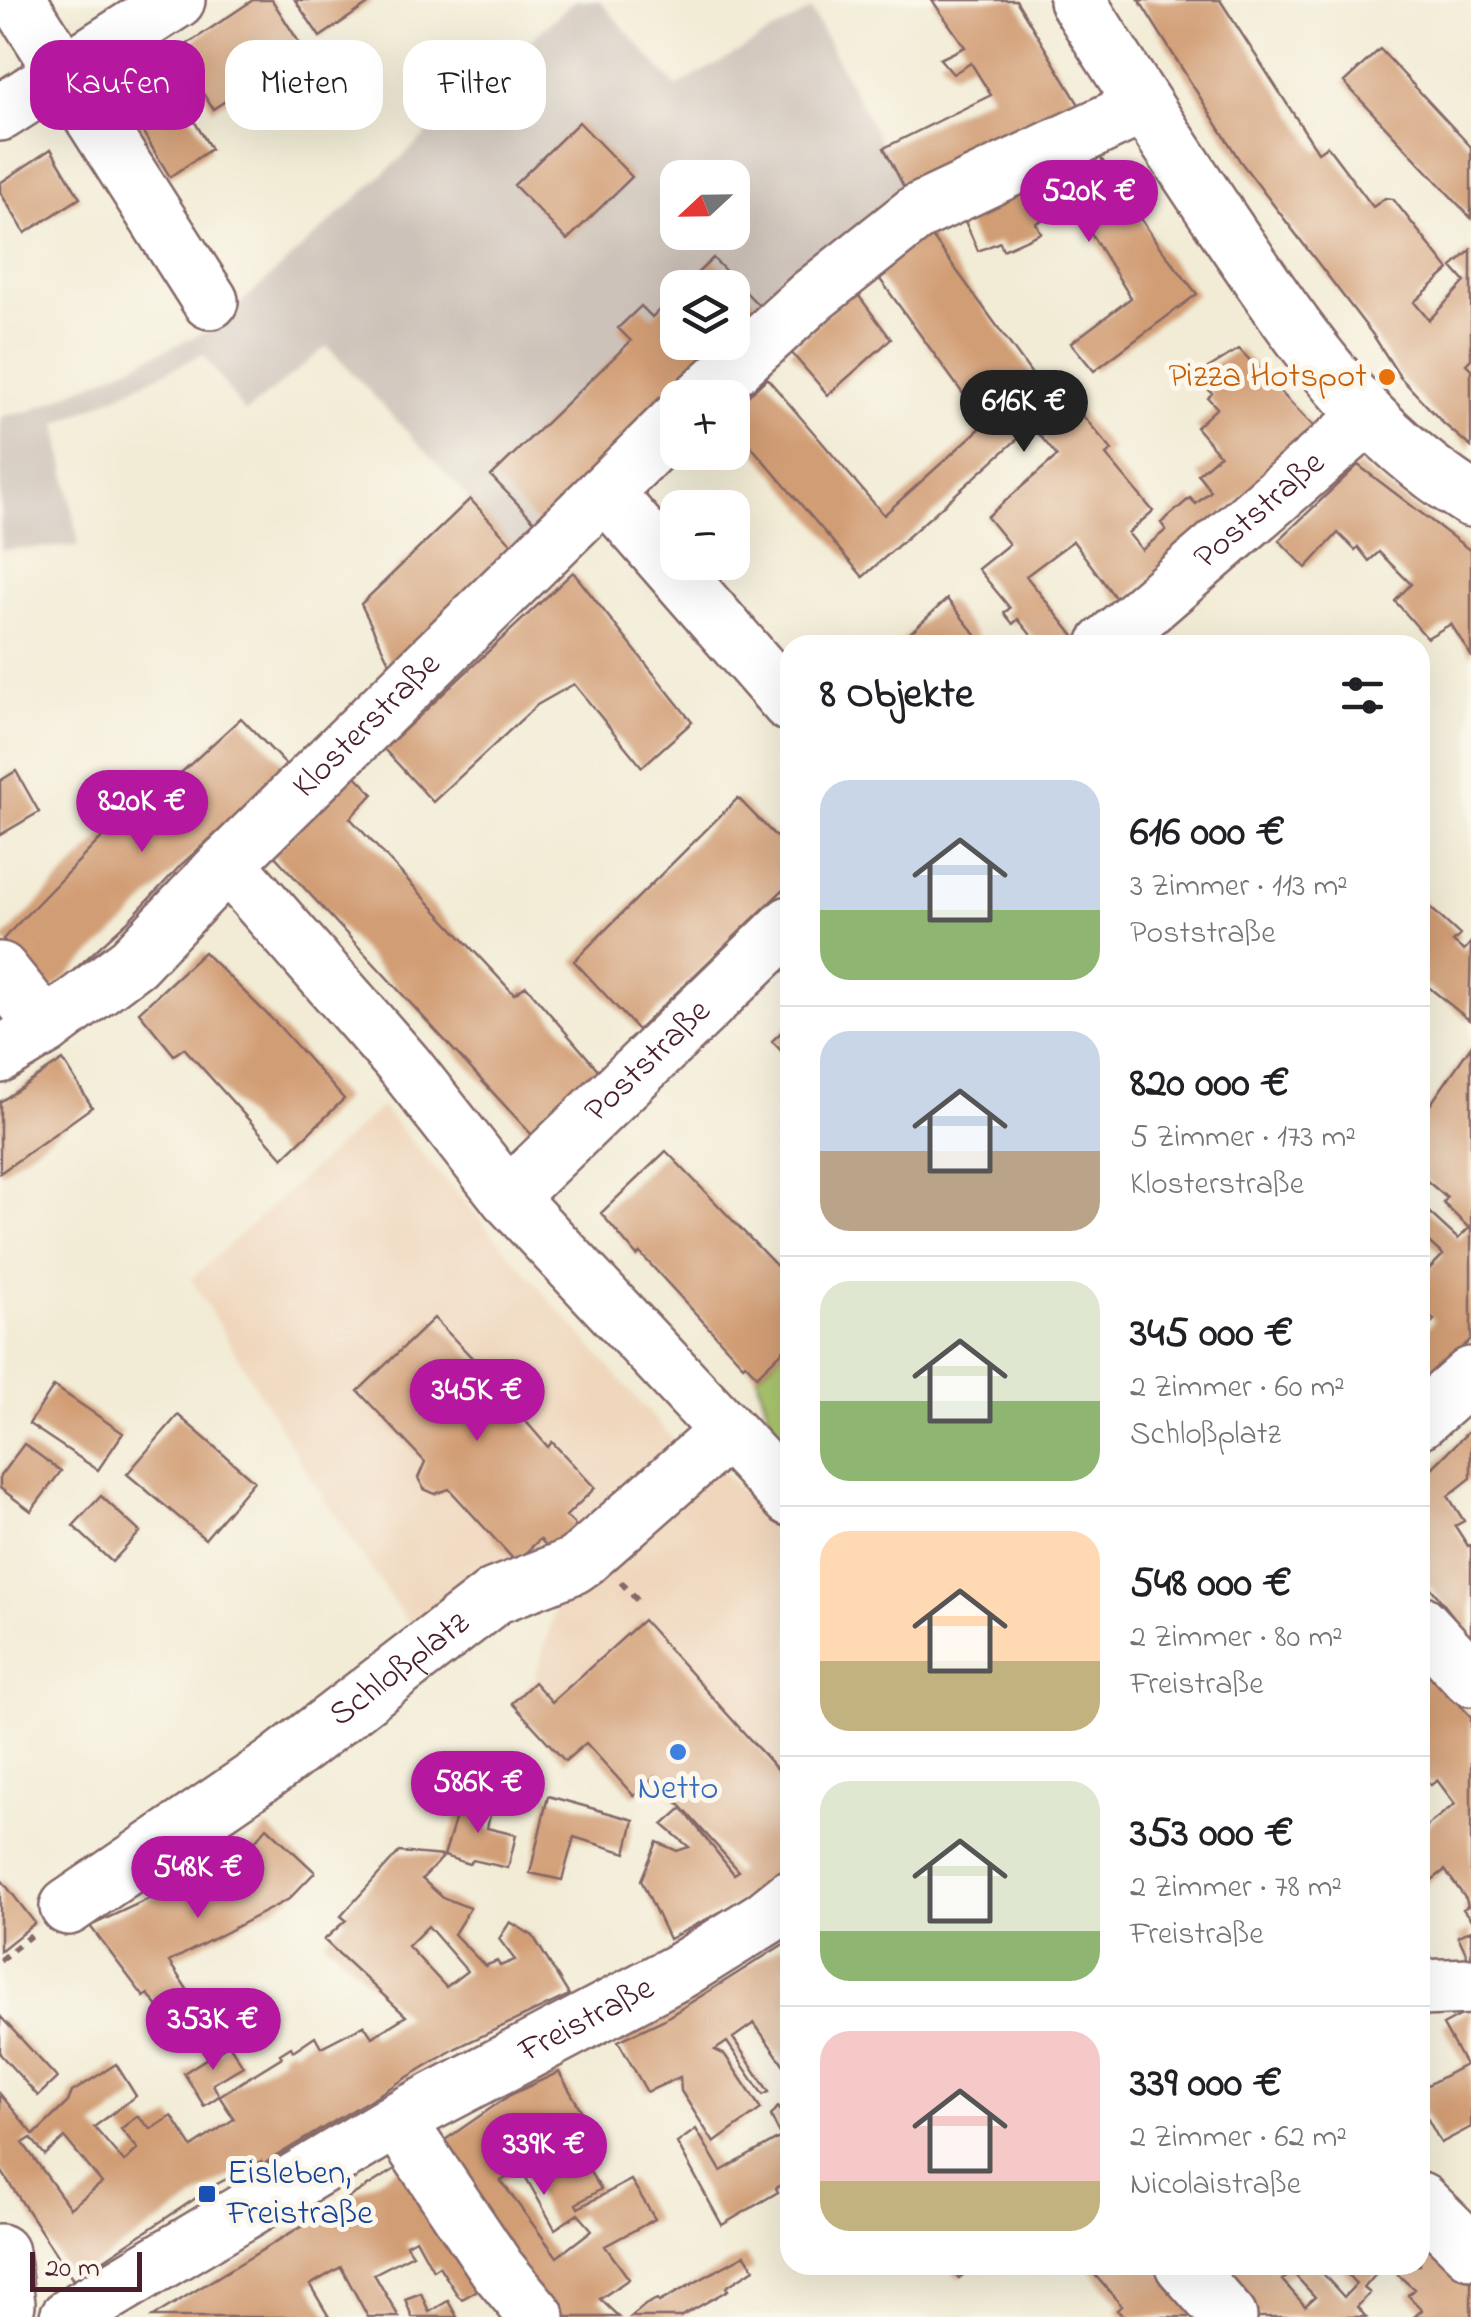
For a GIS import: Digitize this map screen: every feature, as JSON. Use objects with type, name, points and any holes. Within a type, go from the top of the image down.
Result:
[{"type":"street","points":[[18,0],[43,40]]},
{"type":"street","points":[[115,40],[178,0]]},
{"type":"street","points":[[1077,0],[1143,106],[1329,376],[1368,417],[1471,499]]},
{"type":"street","points":[[0,113],[30,94]]},
{"type":"street","points":[[720,380],[812,296],[918,212],[1143,106]]},
{"type":"street","points":[[100,130],[210,301]]},
{"type":"street","name":"Poststraße","points":[[1116,635],[1368,417]]},
{"type":"street","name":"Klosterstraße","points":[[0,1056],[46,1027],[132,962],[226,864],[660,438]]},
{"type":"street","points":[[605,492],[780,693]]},
{"type":"street","points":[[226,864],[404,1065],[508,1197],[780,1488]]},
{"type":"street","name":"Poststraße","points":[[508,1197],[780,934]]},
{"type":"street","points":[[0,970],[46,1027]]},
{"type":"street","points":[[1430,1411],[1471,1375]]},
{"type":"street","name":"Schloßplatz","points":[[68,1907],[273,1767],[495,1596],[583,1558],[727,1432]]},
{"type":"street","points":[[1430,1634],[1471,1678]]},
{"type":"street","name":"Freistraße","points":[[68,2317],[396,2120],[680,1971],[780,1906]]},
{"type":"street","points":[[1430,1988],[1471,1986]]},
{"type":"street","points":[[396,2120],[498,2270],[537,2317]]},
{"type":"street","points":[[1430,2211],[1471,2250]]},
{"type":"street","points":[[0,2252],[7,2304],[4,2317]]},
{"type":"street","points":[[1192,2275],[1229,2317]]},
{"type":"shaded area","points":[[575,0],[599,0],[676,87],[811,10],[907,193],[812,259],[765,312],[750,296],[750,270],[725,270],[713,258],[700,270],[660,270],[660,309],[652,317],[618,328],[631,341],[491,476],[541,528],[519,552],[327,346],[245,413],[203,354],[57,424],[79,546],[0,550],[0,417],[31,411],[214,328],[432,130],[546,130],[546,40],[531,40]]},
{"type":"shaded area","points":[[381,1107],[681,1449],[554,1557],[419,1640],[315,1485],[191,1279]]},
{"type":"shaded area","points":[[713,1462],[780,1532],[780,1871],[754,1894],[739,1871],[655,1778],[634,1796],[586,1743],[565,1761],[512,1703],[534,1682],[558,1599]]},
{"type":"green space","points":[[780,1354],[780,1443],[776,1438],[757,1376]]},
{"type":"building","points":[[253,0],[272,0],[298,40],[225,40],[225,101],[213,109],[205,96],[205,40],[193,40]]},
{"type":"building","points":[[295,0],[374,0],[320,37]]},
{"type":"building","points":[[932,0],[1016,0],[1084,113],[907,193],[884,148],[991,95],[971,63],[953,74],[940,59],[965,47]]},
{"type":"building","points":[[1139,0],[1220,0],[1318,152],[1327,146],[1373,207],[1385,198],[1393,199],[1449,270],[1414,302],[1429,320],[1465,282],[1452,267],[1471,250],[1471,359],[1466,364],[1471,369],[1471,447],[1400,377],[1373,335],[1240,161]]},
{"type":"building","points":[[1380,49],[1471,147],[1471,218],[1344,82]]},
{"type":"building","points":[[579,122],[632,177],[567,240],[514,185]]},
{"type":"building","points":[[141,130],[200,130],[211,149],[170,177]]},
{"type":"building","points":[[51,149],[80,198],[25,233],[0,192],[0,183]]},
{"type":"building","points":[[1096,151],[1159,246],[1197,294],[1094,371],[1071,343],[1131,298],[1069,198],[1062,201],[1065,208],[1036,223],[1041,233],[1003,250],[1000,242],[978,251],[958,205]]},
{"type":"building","points":[[928,231],[1055,406],[1066,396],[1112,450],[1106,455],[1153,511],[1128,533],[1142,550],[1166,530],[1161,523],[1190,498],[1196,504],[1211,491],[1198,474],[1220,455],[1196,427],[1217,408],[1208,398],[1212,393],[1195,376],[1239,349],[1318,431],[1120,604],[1073,541],[1026,576],[1073,635],[1031,635],[1018,619],[1013,624],[1004,613],[1010,608],[978,569],[1009,544],[987,517],[1057,456],[1032,426],[863,577],[750,445],[750,394],[767,378],[884,515],[985,424],[874,271]]},
{"type":"building","points":[[713,258],[725,270],[701,270]]},
{"type":"building","points":[[853,288],[891,339],[828,395],[790,351]]},
{"type":"building","points":[[750,296],[765,312],[750,326]]},
{"type":"building","points":[[641,306],[652,317],[660,309],[660,360],[715,360],[694,380],[660,380],[660,413],[541,528],[491,476],[631,341],[618,328]]},
{"type":"building","points":[[1358,465],[1471,551],[1471,656],[1451,624],[1430,636],[1424,635],[1395,601],[1411,584],[1379,552],[1369,561],[1358,547],[1355,550],[1338,533],[1306,568],[1279,540]]},
{"type":"building","points":[[470,499],[519,552],[393,670],[361,604]]},
{"type":"building","points":[[573,572],[692,722],[642,767],[574,684],[537,705],[433,802],[384,749]]},
{"type":"building","points":[[947,599],[976,635],[908,635]]},
{"type":"building","points":[[241,718],[289,768],[182,864],[128,921],[49,993],[3,939],[106,833],[109,821],[125,802],[136,814]]},
{"type":"building","points":[[16,771],[39,812],[0,835],[0,781]]},
{"type":"building","points":[[352,772],[373,794],[350,818],[514,994],[526,986],[599,1071],[532,1135],[273,854]]},
{"type":"building","points":[[738,798],[780,841],[780,893],[638,1030],[574,961]]},
{"type":"building","points":[[1430,908],[1460,935],[1453,942],[1464,951],[1471,942],[1469,1020],[1430,988]]},
{"type":"building","points":[[204,952],[278,1025],[344,1099],[283,1158],[184,1048],[174,1055],[139,1012]]},
{"type":"building","points":[[780,1033],[780,1049],[772,1041]]},
{"type":"building","points":[[1471,1046],[1471,1339],[1430,1379],[1430,1325],[1434,1320],[1430,1317],[1430,1268],[1443,1255],[1430,1243],[1430,1213],[1458,1239],[1469,1228],[1443,1203],[1447,1198],[1430,1184],[1430,1105]]},
{"type":"building","points":[[63,1060],[92,1107],[0,1173],[0,1102]]},
{"type":"building","points":[[666,1151],[780,1270],[780,1354],[757,1376],[743,1365],[640,1253],[637,1256],[601,1213]]},
{"type":"building","points":[[434,1318],[478,1364],[474,1368],[548,1447],[552,1442],[595,1488],[566,1516],[580,1530],[554,1554],[540,1539],[516,1562],[449,1489],[435,1494],[424,1489],[418,1478],[425,1462],[358,1391]]},
{"type":"building","points":[[54,1386],[123,1433],[98,1470],[29,1424]]},
{"type":"building","points":[[178,1415],[254,1481],[205,1539],[127,1474]]},
{"type":"building","points":[[1471,1429],[1471,1478],[1448,1496],[1464,1521],[1455,1526],[1471,1545],[1471,1639],[1430,1587],[1430,1470]]},
{"type":"building","points":[[24,1444],[61,1471],[31,1511],[0,1488],[0,1476]]},
{"type":"building","points":[[101,1496],[140,1532],[112,1562],[73,1526]]},
{"type":"building","name":"Netto","points":[[643,1620],[780,1773],[780,1871],[754,1894],[669,1939],[641,1880],[657,1842],[677,1851],[689,1847],[663,1825],[682,1808],[734,1874],[739,1871],[655,1777],[634,1796],[586,1743],[565,1761],[512,1703],[534,1682],[552,1702]]},
{"type":"building","points":[[1430,1674],[1471,1717],[1471,1920],[1463,1909],[1468,1906],[1466,1899],[1445,1870],[1430,1881],[1430,1823],[1455,1804],[1437,1780],[1431,1785]]},
{"type":"building","points":[[465,1787],[491,1811],[487,1828],[516,1835],[508,1868],[473,1860],[469,1864],[444,1856]]},
{"type":"building","points":[[548,1796],[634,1820],[626,1853],[574,1837],[562,1880],[530,1873]]},
{"type":"building","points":[[267,1827],[315,1872],[289,1899],[169,1962],[206,2018],[180,2035],[148,1994],[144,1997],[90,1926],[243,1855]]},
{"type":"building","points":[[399,1852],[444,1856],[422,1879],[442,1897],[470,1908],[454,1934],[485,1966],[497,1961],[500,1966],[515,1960],[499,1939],[510,1922],[533,1936],[569,1995],[456,2048],[263,2164],[261,2161],[217,2184],[73,2280],[0,2169],[0,2094],[34,2135],[68,2102],[72,2092],[116,2064],[136,2096],[94,2127],[124,2162],[138,2149],[121,2129],[137,2116],[151,2129],[172,2116],[192,2147],[234,2119],[219,2096],[282,2057],[280,2054],[291,2047],[293,2051],[315,2036],[321,2047],[364,2025],[372,2037],[406,2016],[324,1940],[346,1920],[341,1916]],"holes":[[[428,1926],[467,1971],[446,1987],[408,1946]],[[31,2138],[45,2155],[65,2138],[102,2183],[70,2208],[23,2143]]]},
{"type":"building","points":[[0,1878],[35,1923],[0,1951]]},
{"type":"building","points":[[1471,1930],[1471,1964],[1458,1936]]},
{"type":"building","points":[[780,1946],[780,2060],[754,2023],[733,2038],[769,2092],[763,2095],[727,2042],[715,2050],[725,2055],[761,2109],[714,2143],[681,2091],[680,2077],[647,2092],[618,2041],[663,2020]]},
{"type":"building","points":[[1471,2010],[1471,2127],[1441,2143],[1430,2123],[1430,2084],[1465,2065],[1443,2025]]},
{"type":"building","points":[[0,2016],[57,2078],[38,2096],[0,2054]]},
{"type":"building","points":[[229,2044],[243,2066],[213,2084],[219,2096],[204,2106],[184,2073]]},
{"type":"building","points":[[559,2072],[585,2117],[562,2129],[601,2189],[576,2204],[578,2208],[631,2180],[655,2219],[605,2246],[629,2279],[600,2299],[619,2317],[551,2317],[429,2151],[510,2095]],"holes":[[[521,2169],[555,2229],[578,2214],[592,2230],[557,2257],[501,2181]]]},
{"type":"building","points":[[778,2107],[780,2135],[771,2116]]},
{"type":"building","points":[[696,2129],[721,2171],[780,2138],[778,2192],[722,2225],[677,2143]]},
{"type":"building","points":[[407,2162],[481,2288],[462,2299],[458,2296],[439,2266],[433,2270],[416,2239],[406,2244],[413,2254],[374,2274],[399,2317],[368,2317],[341,2267],[310,2285],[329,2317],[152,2317]]},
{"type":"building","points":[[1430,2243],[1471,2282],[1471,2317],[1414,2317],[1422,2310],[1408,2295],[1414,2289],[1398,2275],[1430,2275]]},
{"type":"building","points":[[745,2255],[754,2269],[726,2287],[728,2290],[680,2317],[631,2317],[645,2305],[657,2299],[659,2302]]},
{"type":"building","points":[[1095,2275],[1165,2275],[1203,2317],[1124,2317],[1117,2310],[1122,2306]]},
{"type":"building","points":[[1221,2275],[1290,2275],[1282,2280],[1305,2306],[1315,2297],[1295,2275],[1324,2275],[1344,2297],[1356,2284],[1348,2275],[1375,2275],[1364,2288],[1370,2293],[1357,2307],[1366,2317],[1258,2317]]},
{"type":"building","points":[[421,2293],[429,2312],[448,2301],[457,2317],[412,2317],[405,2299]]},
{"type":"place","name":"Pizza Hotspot","points":[[1387,377]]},
{"type":"place","name":"Netto","points":[[678,1752]]},
{"type":"place","name":"Eisleben, Freistraße","points":[[207,2194]]}]
